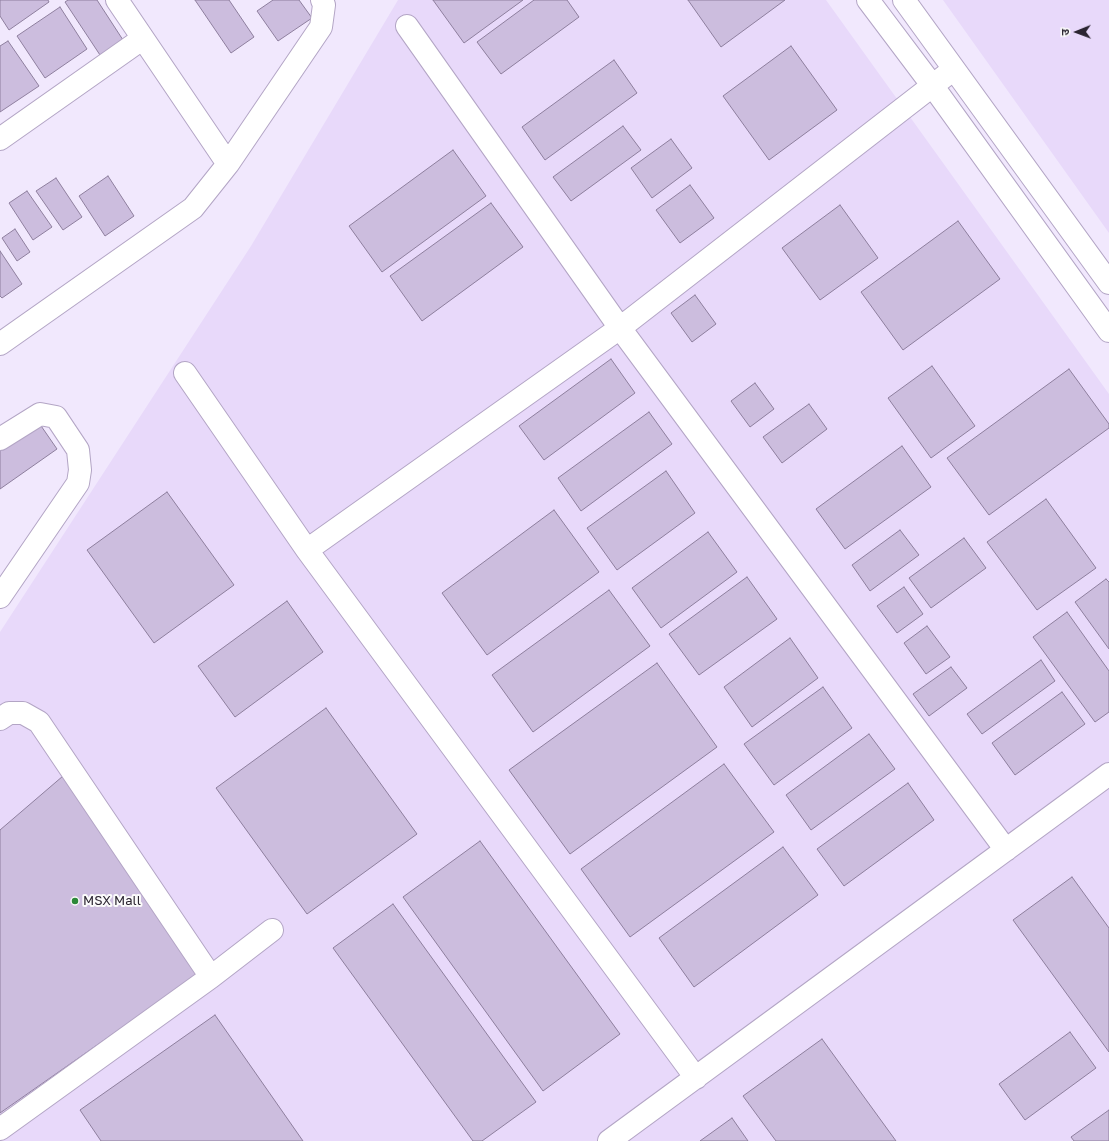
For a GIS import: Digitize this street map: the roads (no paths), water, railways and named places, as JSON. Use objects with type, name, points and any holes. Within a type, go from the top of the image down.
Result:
[{"type":"street","points":[[117,0],[228,164]]},
{"type":"street","points":[[0,344],[193,208],[228,164],[321,27],[324,5],[322,0]]},
{"type":"street","points":[[868,0],[932,85],[1109,331]]},
{"type":"street","points":[[904,0],[1109,283]]},
{"type":"street","points":[[407,26],[620,328],[1006,850]]},
{"type":"street","points":[[0,139],[142,39]]},
{"type":"street","points":[[307,550],[620,328],[954,69]]},
{"type":"street","points":[[185,373],[307,550],[696,1078]]},
{"type":"street","points":[[0,439],[40,414],[56,417],[78,450],[80,470],[78,483],[3,590]]},
{"type":"street","points":[[0,719],[9,713],[23,713],[39,722],[211,977]]},
{"type":"street","points":[[609,1141],[1109,774]]},
{"type":"street","points":[[0,1129],[211,977],[272,930]]},
{"type":"place","name":"MSX Mall","points":[[75,901]]}]
